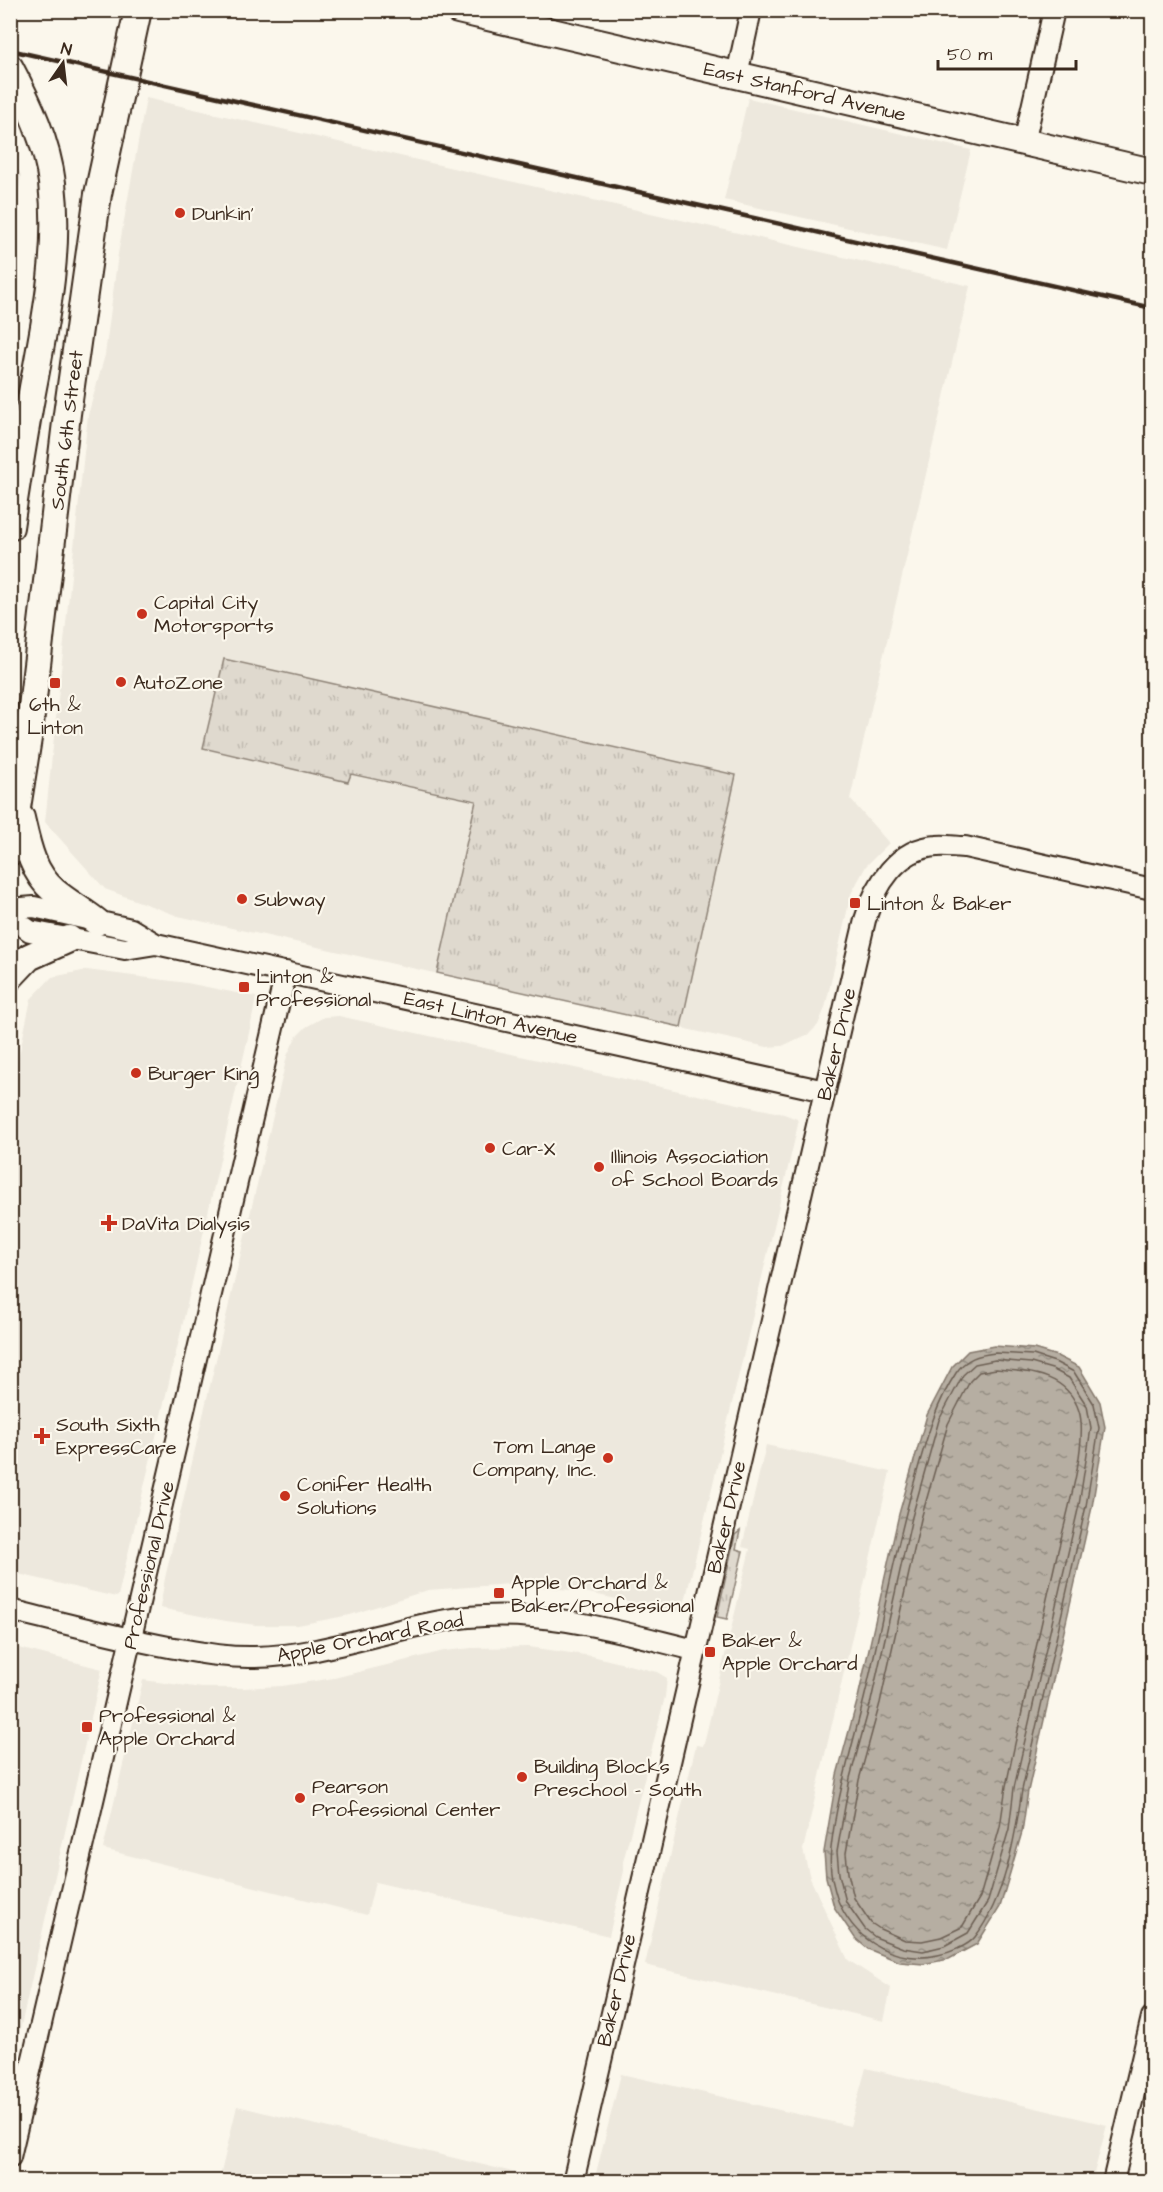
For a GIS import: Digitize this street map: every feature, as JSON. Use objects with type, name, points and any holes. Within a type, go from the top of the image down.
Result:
[{"type":"main road","name":"South 6th Street","points":[[10,852],[19,806],[66,425],[98,194],[138,10]]},
{"type":"main road","name":"East Stanford Avenue","points":[[458,10],[1152,172]]},
{"type":"main road","name":"South 6th Street","points":[[10,68],[28,101],[43,140],[52,182],[54,221],[51,273],[10,526]]},
{"type":"main road","points":[[19,806],[27,847],[43,878],[54,890],[97,922]]},
{"type":"main road","points":[[10,978],[29,957],[69,939]]},
{"type":"street","points":[[737,75],[751,10]]},
{"type":"street","points":[[1024,143],[1054,10]]},
{"type":"street","name":"Baker Drive","points":[[573,2181],[825,1091],[869,908],[880,882],[900,862],[917,851],[935,846],[965,847],[1152,889]]},
{"type":"street","name":"East Linton Avenue","points":[[10,909],[34,907],[130,929],[156,944],[825,1091]]},
{"type":"street","name":"East Linton Avenue","points":[[10,917],[30,931],[69,939],[125,949],[156,944]]},
{"type":"street","name":"Professional Drive","points":[[10,2157],[286,972]]},
{"type":"street","name":"Apple Orchard Road","points":[[10,1610],[131,1640],[216,1656],[275,1656],[347,1643],[412,1626],[467,1618],[513,1615],[574,1622],[695,1650]]},
{"type":"street","points":[[1113,2181],[1152,2017]]},
{"type":"shaded area","points":[[146,98],[970,286],[850,799],[889,843],[866,866],[851,894],[825,1008],[818,1025],[809,1034],[782,1046],[767,1047],[178,916],[105,889],[45,822],[88,415],[105,355],[118,254]]},
{"type":"shaded area","points":[[748,98],[971,150],[947,250],[724,200]]},
{"type":"shaded area","points":[[11,157],[21,175],[11,247]]},
{"type":"shaded area","points":[[87,970],[187,983],[256,997],[179,1340],[116,1597],[10,1572],[11,1093],[31,999],[52,977]]},
{"type":"shaded area","points":[[339,1016],[784,1114],[797,1119],[795,1138],[683,1610],[675,1612],[580,1591],[510,1584],[428,1590],[350,1615],[298,1625],[256,1625],[160,1608],[165,1578],[287,1056],[296,1037],[306,1027],[324,1017]]},
{"type":"shaded area","points":[[766,1445],[890,1472],[803,1850],[810,1878],[848,1960],[891,1988],[884,2021],[645,1965],[696,1745],[703,1746],[750,1549],[742,1547]]},
{"type":"shaded area","points":[[10,1646],[102,1669],[11,2070]]},
{"type":"shaded area","points":[[529,1647],[592,1656],[657,1672],[667,1678],[665,1697],[623,1862],[624,1871],[609,1936],[375,1882],[367,1915],[103,1849],[143,1680],[202,1688],[282,1686],[334,1678],[444,1651]]},
{"type":"shaded area","points":[[866,2068],[1107,2125],[1092,2181],[594,2181],[621,2074],[850,2126]]},
{"type":"shaded area","points":[[237,2106],[550,2181],[219,2181]]},
{"type":"green space","points":[[224,659],[736,775],[681,1027],[437,973],[476,801],[351,774],[348,782],[203,748]]},
{"type":"green space","points":[[740,1531],[736,1549],[743,1551],[727,1619],[717,1617],[735,1535]]},
{"type":"water","points":[[994,1346],[1034,1349],[1057,1356],[1079,1367],[1100,1402],[1105,1427],[1092,1507],[1028,1791],[1022,1832],[1000,1907],[977,1944],[949,1959],[923,1964],[900,1962],[868,1949],[855,1938],[834,1907],[826,1877],[824,1852],[837,1775],[858,1698],[899,1514],[927,1415],[952,1367],[968,1351]]},
{"type":"railway","points":[[10,50],[1152,308]]},
{"type":"place","name":"Dunkin'","points":[[180,213]]},
{"type":"place","name":"Capital City Motorsports","points":[[142,614]]},
{"type":"place","name":"AutoZone","points":[[121,682]]},
{"type":"place","name":"6th & Linton","points":[[55,683]]},
{"type":"place","name":"Subway","points":[[242,899]]},
{"type":"place","name":"Linton & Baker","points":[[855,903]]},
{"type":"place","name":"Linton & Professional","points":[[244,987]]},
{"type":"place","name":"Burger King","points":[[136,1073]]},
{"type":"place","name":"Car-X","points":[[490,1148]]},
{"type":"place","name":"Illinois Association of School Boards","points":[[599,1167]]},
{"type":"place","name":"DaVita Dialysis","points":[[109,1223]]},
{"type":"place","name":"South Sixth ExpressCare","points":[[42,1436]]},
{"type":"place","name":"Tom Lange Company, Inc.","points":[[608,1458]]},
{"type":"place","name":"Conifer Health Solutions","points":[[285,1496]]},
{"type":"place","name":"Apple Orchard & Baker/Professional","points":[[499,1593]]},
{"type":"place","name":"Baker & Apple Orchard","points":[[710,1652]]},
{"type":"place","name":"Professional & Apple Orchard","points":[[87,1727]]},
{"type":"place","name":"Building Blocks Preschool - South","points":[[522,1777]]},
{"type":"place","name":"Pearson Professional Center","points":[[300,1798]]}]
